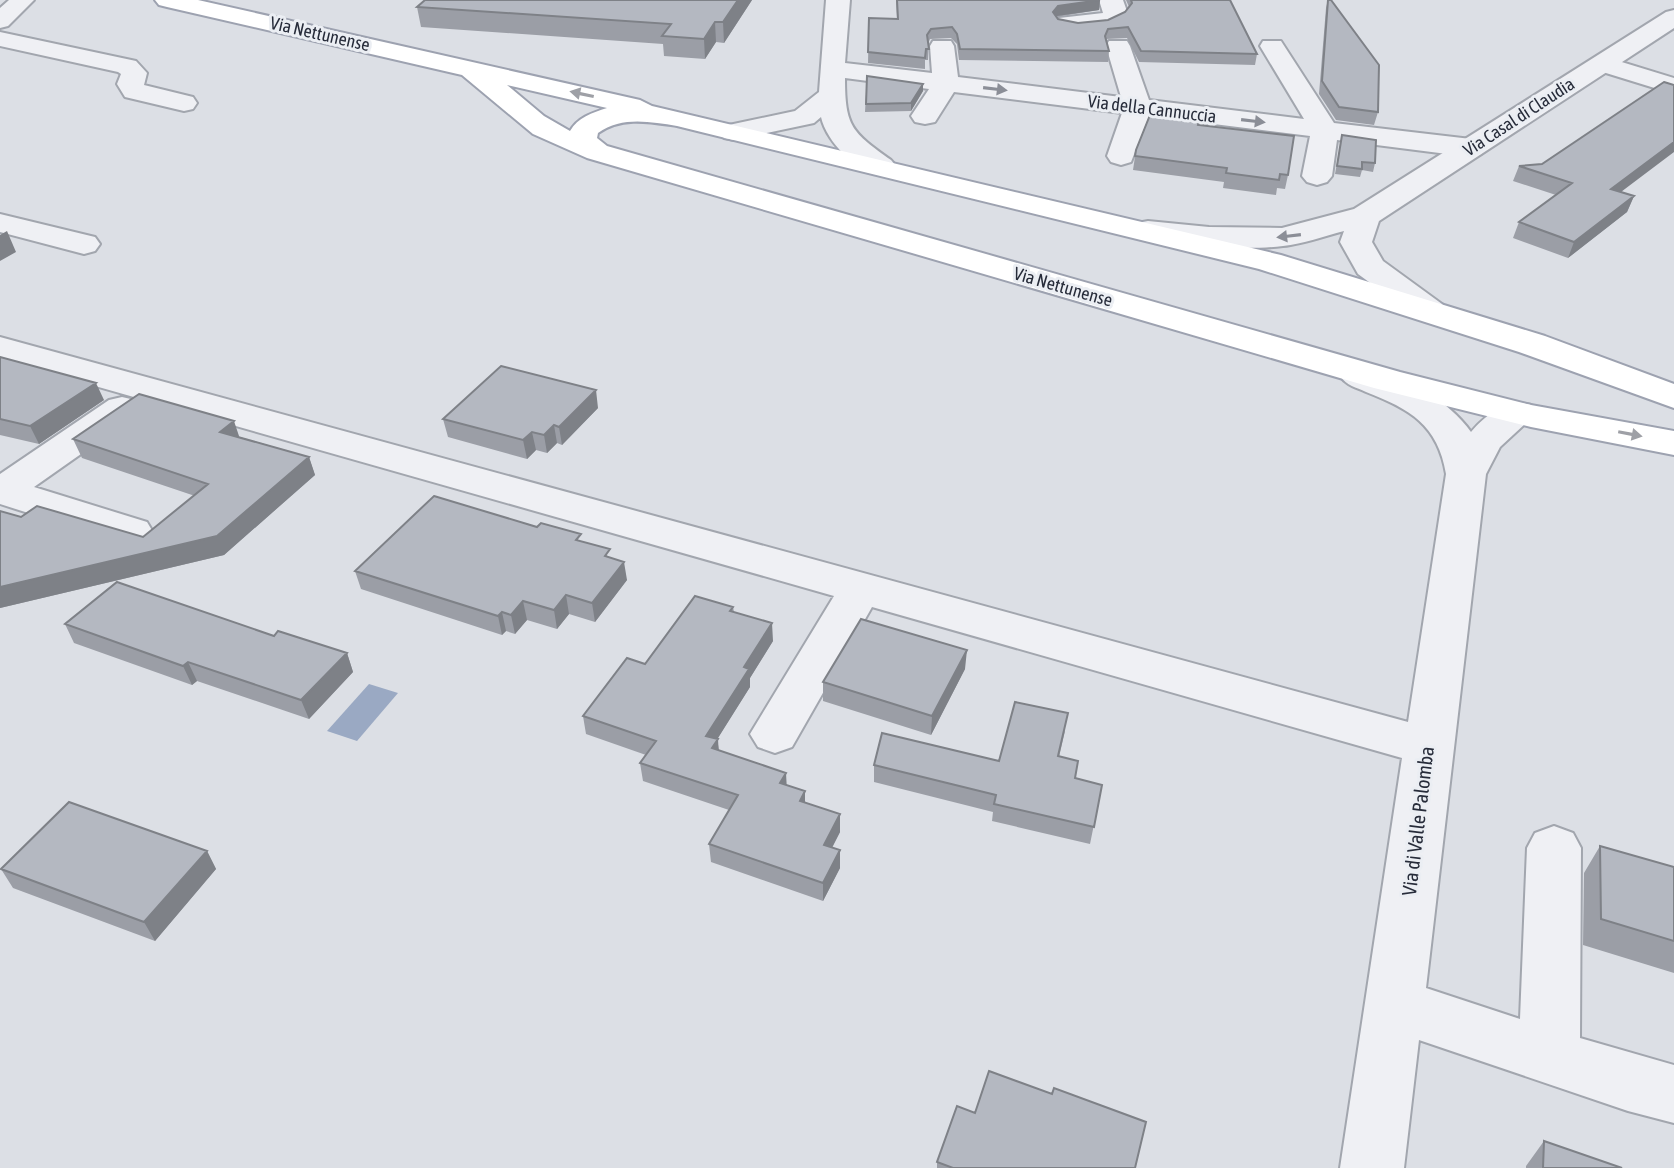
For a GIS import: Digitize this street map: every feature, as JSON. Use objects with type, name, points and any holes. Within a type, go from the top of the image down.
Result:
[{"type":"main road","name":"Via Nettunense","points":[[167,0],[611,100],[657,115],[1148,230],[1306,272],[1430,311],[1532,344],[1674,397]]},
{"type":"main road","name":"Via Nettunense","points":[[472,71],[500,90],[542,128],[597,152],[1302,357],[1525,414],[1674,443]]},
{"type":"main road","name":"Via Nettunense","points":[[597,152],[583,140],[584,130],[592,123],[618,114],[657,115]]},
{"type":"main road","name":"Via Nettunense","points":[[1525,414],[1573,411],[1583,407],[1591,395],[1586,379],[1572,365],[1532,344]]},
{"type":"street","points":[[0,21],[22,0]]},
{"type":"street","points":[[838,0],[833,82],[836,120],[844,138],[881,166]]},
{"type":"street","points":[[1067,23],[1110,20],[1116,14],[1111,0]]},
{"type":"street","name":"Via Casal di Claudia","points":[[1148,230],[1209,236],[1282,237],[1304,234],[1365,216],[1602,64],[1668,26]]},
{"type":"street","points":[[0,39],[127,66],[134,73],[130,84],[134,91],[184,103]]},
{"type":"street","points":[[925,116],[946,83],[942,46]]},
{"type":"street","points":[[1118,46],[1138,107],[1121,156]]},
{"type":"street","points":[[1272,46],[1325,130],[1317,176]]},
{"type":"street","points":[[1602,64],[1674,86]]},
{"type":"street","points":[[734,132],[804,117],[833,82]]},
{"type":"street","name":"Via della Cannuccia","points":[[833,82],[946,83],[1471,148]]},
{"type":"street","points":[[1365,216],[1356,242],[1363,260],[1430,311]]},
{"type":"street","points":[[0,223],[84,244]]},
{"type":"street","points":[[0,348],[1427,746]]},
{"type":"street","name":"Via di Valle Palomba","points":[[1302,357],[1383,385],[1423,404],[1451,428],[1458,440],[1466,474]]},
{"type":"street","points":[[1,490],[149,390]]},
{"type":"street","name":"Via di Valle Palomba","points":[[1372,1168],[1466,474],[1485,438],[1496,425],[1525,414]]},
{"type":"street","points":[[1,490],[132,532]]},
{"type":"street","points":[[775,734],[861,588]]},
{"type":"street","points":[[1549,1056],[1554,848]]},
{"type":"street","points":[[1395,1005],[1628,1082],[1674,1094]]},
{"type":"water","points":[[369,684],[398,693],[357,741],[327,731]]},
{"type":"building","points":[[425,0],[738,0],[723,22],[715,22],[704,39],[662,36],[671,24],[417,7]]},
{"type":"building","points":[[897,0],[1100,0],[1058,6],[1053,12],[1058,19],[1078,23],[1108,20],[1125,12],[1131,0],[1230,0],[1257,54],[1141,51],[1128,27],[1108,29],[1105,36],[1109,51],[960,49],[952,27],[931,29],[927,35],[929,49],[926,49],[925,58],[868,52],[869,18],[898,19]]},
{"type":"building","points":[[1328,0],[1379,65],[1378,112],[1339,107],[1322,81]]},
{"type":"building","points":[[867,76],[923,84],[911,103],[866,104]]},
{"type":"building","points":[[1664,82],[1674,85],[1674,142],[1611,189],[1634,196],[1574,242],[1519,222],[1572,183],[1519,166],[1542,164]]},
{"type":"building","points":[[1150,115],[1199,121],[1198,125],[1294,136],[1288,175],[1280,174],[1279,180],[1226,173],[1227,168],[1135,156]]},
{"type":"building","points":[[1342,135],[1376,140],[1375,163],[1362,162],[1362,169],[1337,166]]},
{"type":"building","points":[[0,357],[96,383],[30,426],[0,419]]},
{"type":"building","points":[[501,366],[596,390],[559,427],[554,425],[544,435],[532,432],[523,440],[443,419]]},
{"type":"building","points":[[139,394],[234,421],[220,432],[309,457],[217,536],[0,587],[0,511],[21,517],[37,506],[143,537],[208,484],[73,439]]},
{"type":"building","points":[[434,496],[537,527],[541,523],[581,534],[576,540],[610,549],[605,556],[624,562],[592,603],[566,595],[554,610],[523,601],[511,615],[502,612],[498,616],[355,571]]},
{"type":"building","points":[[117,582],[274,636],[278,631],[347,653],[301,700],[188,662],[183,666],[65,624]]},
{"type":"building","points":[[695,596],[733,607],[730,611],[772,623],[744,667],[749,669],[706,736],[718,739],[712,748],[786,773],[780,783],[805,791],[800,801],[840,814],[824,845],[840,850],[823,883],[709,844],[738,795],[640,763],[656,741],[583,716],[627,658],[645,664]]},
{"type":"building","points":[[861,619],[967,650],[932,716],[823,682]]},
{"type":"building","points":[[1015,702],[1068,713],[1058,756],[1078,761],[1075,778],[1102,785],[1094,827],[994,804],[996,795],[874,765],[882,733],[999,761]]},
{"type":"building","points":[[69,802],[207,851],[144,922],[1,869]]},
{"type":"building","points":[[1600,846],[1674,867],[1674,941],[1601,919]]},
{"type":"building","points":[[989,1071],[1052,1094],[1054,1088],[1146,1122],[1135,1168],[953,1168],[937,1162],[957,1106],[975,1113]]},
{"type":"building","points":[[1544,1141],[1622,1168],[1543,1168]]}]
